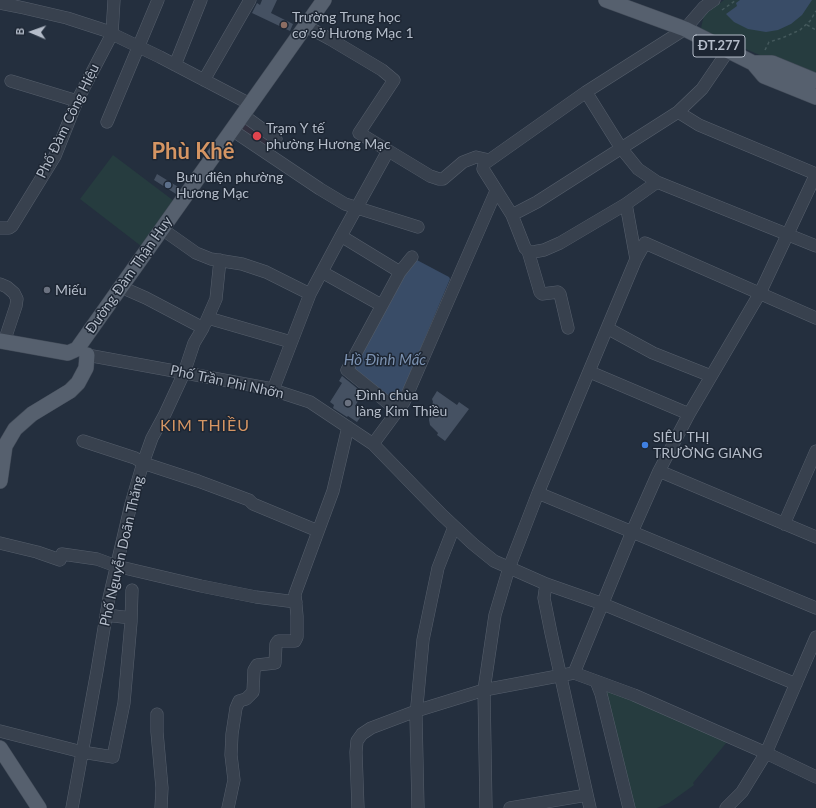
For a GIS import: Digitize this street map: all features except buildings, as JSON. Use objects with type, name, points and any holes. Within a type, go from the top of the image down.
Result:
[{"type":"main road","name":"Đường Đàm Thận Huy","points":[[2,342],[68,353],[82,352],[120,288],[324,0]]},
{"type":"main road","name":"ĐT.277","points":[[606,0],[685,29],[753,63],[764,76],[816,98]]},
{"type":"main road","name":"ĐT.277","points":[[753,63],[772,63],[816,81]]},
{"type":"main road","points":[[0,481],[5,446],[15,429],[32,414],[70,391],[78,383],[86,368],[82,352]]},
{"type":"main road","points":[[0,748],[39,808]]},
{"type":"street","name":"Phố Đàm Công Hiệu","points":[[0,228],[9,228],[12,226],[55,156],[77,101],[112,34],[114,0]]},
{"type":"street","points":[[107,122],[158,0]]},
{"type":"street","points":[[175,65],[202,0]]},
{"type":"street","points":[[204,80],[250,0]]},
{"type":"street","points":[[568,328],[560,294],[558,292],[542,294],[540,292],[528,251],[525,248],[512,215],[483,169],[484,164],[586,92],[685,29],[700,11],[714,0]]},
{"type":"street","points":[[0,4],[67,18],[104,30],[139,47],[204,80],[247,110],[276,139]]},
{"type":"street","points":[[306,26],[330,38],[382,70],[394,80],[359,133],[430,176],[439,179],[443,179],[463,162],[476,157],[490,160]]},
{"type":"street","points":[[512,215],[537,202],[678,112],[702,89],[728,51]]},
{"type":"street","points":[[10,81],[77,101]]},
{"type":"street","points":[[586,92],[621,148],[638,169],[657,182],[816,246]]},
{"type":"street","points":[[574,673],[632,532],[659,471],[689,414],[760,293],[816,174],[699,125],[678,112]]},
{"type":"street","points":[[232,130],[345,204],[418,227]]},
{"type":"street","points":[[273,390],[310,294],[388,151]]},
{"type":"street","points":[[528,251],[533,252],[556,246],[626,204],[657,182]]},
{"type":"street","points":[[373,444],[404,402],[496,191]]},
{"type":"street","points":[[626,204],[636,259]]},
{"type":"street","points":[[162,229],[196,253],[211,259],[242,264],[266,272],[310,294]]},
{"type":"street","points":[[341,236],[400,272]]},
{"type":"street","points":[[486,808],[484,690],[495,616],[509,568],[538,493],[590,372],[636,259],[645,243],[816,318]]},
{"type":"street","points":[[398,411],[347,370],[381,304],[400,272],[412,257]]},
{"type":"street","name":"Phố Nguyễn Doãn Thăng","points":[[72,808],[116,566],[143,464],[152,438],[166,414],[184,373],[194,343],[216,299],[220,260]]},
{"type":"street","points":[[322,272],[381,304]]},
{"type":"street","points":[[0,284],[7,287],[14,293],[16,299],[16,306],[2,342]]},
{"type":"street","points":[[120,288],[205,323],[292,342]]},
{"type":"street","points":[[607,328],[653,352],[711,376]]},
{"type":"street","name":"Phố Trần Phi Nhỡn","points":[[82,352],[273,390],[310,402],[373,444],[454,527],[494,561],[546,584],[603,604],[796,684]]},
{"type":"street","points":[[590,372],[689,414]]},
{"type":"street","points":[[228,808],[234,780],[231,755],[232,734],[236,708],[240,701],[246,699],[253,692],[254,670],[257,666],[274,663],[276,644],[278,641],[295,640],[297,637],[295,594],[333,491],[348,427]]},
{"type":"street","points":[[83,440],[135,458],[143,464],[198,481],[249,500],[253,504],[318,531]]},
{"type":"street","points":[[784,524],[816,451]]},
{"type":"street","points":[[659,471],[816,537]]},
{"type":"street","points":[[538,493],[816,608]]},
{"type":"street","points":[[418,808],[416,711],[423,640],[438,568],[454,527]]},
{"type":"street","points":[[0,543],[37,552],[60,560],[62,554],[97,559],[116,566],[209,588],[256,597],[296,602]]},
{"type":"street","points":[[546,584],[544,598],[556,660],[561,676],[590,808]]},
{"type":"street","points":[[0,731],[82,752],[113,757],[124,703],[132,590]]},
{"type":"street","points":[[106,615],[131,618]]},
{"type":"street","points":[[726,808],[742,792],[766,753],[816,637]]},
{"type":"street","points":[[358,808],[357,741],[362,734],[371,728],[416,711],[484,690],[574,673],[634,695],[766,753],[816,777]]},
{"type":"street","points":[[596,681],[601,694],[628,808]]},
{"type":"street","points":[[157,714],[162,788],[161,808]]},
{"type":"street","points":[[510,808],[587,795]]},
{"type":"path","points":[[722,10],[736,0]]},
{"type":"path","points":[[765,50],[769,42],[795,33],[807,24],[816,11]]},
{"type":"path","points":[[807,24],[816,30]]},
{"type":"shaded area","name":"Trạm Y tế phường Hương Mạc","points":[[247,119],[276,139],[268,153],[238,132]]},
{"type":"green space","points":[[724,0],[816,0],[816,79],[708,33],[701,28],[704,15]]},
{"type":"green space","points":[[113,155],[174,201],[141,246],[80,199]]},
{"type":"green space","points":[[608,691],[613,691],[727,742],[693,783],[694,785],[669,803],[657,808],[633,808],[605,694]]},
{"type":"water","points":[[740,0],[812,0],[802,15],[791,24],[778,30],[766,32],[748,29],[734,22],[726,14],[737,6],[736,3]]},
{"type":"water","name":"Hồ Đình Mấc","points":[[415,259],[449,277],[450,279],[403,390],[396,402],[351,367],[401,276]]},
{"type":"place","name":"Trường Trung học cơ sở Hương Mạc 1","points":[[284,25]]},
{"type":"place","name":"Trạm Y tế phường Hương Mạc","points":[[257,136]]},
{"type":"place","name":"Bưu điện phường Hương Mạc","points":[[168,185]]},
{"type":"place","name":"Miếu","points":[[47,290]]},
{"type":"place","name":"Đình chùa làng Kim Thiều","points":[[348,403]]},
{"type":"place","name":"SIÊU THỊ TRƯỜNG GIANG","points":[[645,445]]},
{"type":"district","name":"Phù Khê","points":[[193,152]]},
{"type":"district","name":"KIM THIỀU","points":[[205,426]]}]
